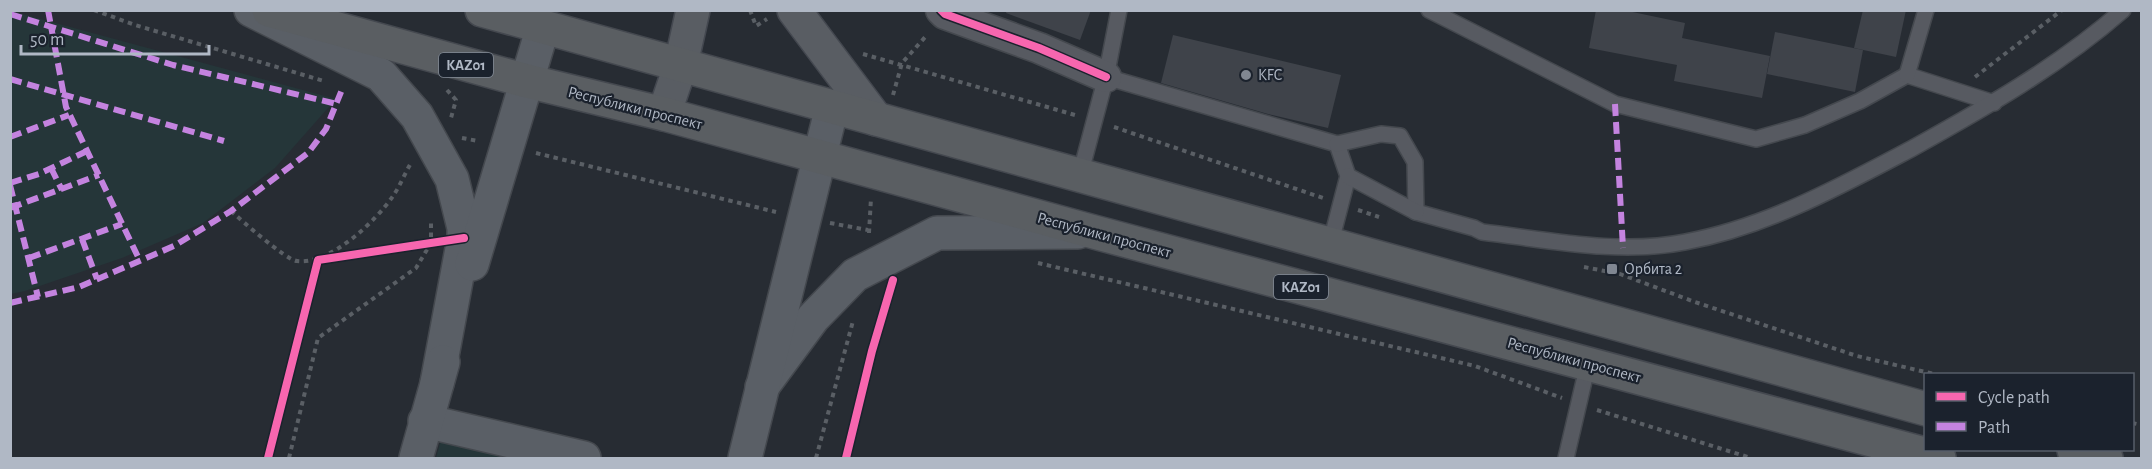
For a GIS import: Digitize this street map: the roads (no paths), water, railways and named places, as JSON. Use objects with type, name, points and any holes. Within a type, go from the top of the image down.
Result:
[{"type":"highway","name":"Республики проспект","points":[[269,10],[527,81],[664,114],[1939,459]]},
{"type":"highway","points":[[482,10],[1924,408]]},
{"type":"highway","points":[[2078,451],[2106,459]]},
{"type":"main road","points":[[251,10],[381,75],[417,116],[452,179],[464,228],[464,238],[437,383]]},
{"type":"main road","points":[[664,114],[681,64],[693,10]]},
{"type":"main road","points":[[783,13],[876,119]]},
{"type":"main road","points":[[416,459],[425,422],[543,27]]},
{"type":"main road","points":[[745,459],[832,108]]},
{"type":"main road","points":[[762,387],[813,318],[855,275],[937,233],[1094,232]]},
{"type":"main road","points":[[425,422],[584,459]]},
{"type":"street","points":[[941,10],[945,14],[1039,48],[1106,77]]},
{"type":"lane","points":[[1080,176],[1106,77],[1119,10]]},
{"type":"lane","points":[[1429,10],[1615,104],[1756,139],[1816,120],[1860,101],[1907,75],[1926,10]]},
{"type":"lane","points":[[1348,176],[1416,212],[1482,232],[1623,248],[1684,242],[1733,230],[1829,193],[1994,103],[2081,44],[2123,10]]},
{"type":"lane","points":[[1907,75],[1994,103]]},
{"type":"lane","points":[[1106,77],[1337,144],[1381,134],[1400,136],[1414,162],[1416,212]]},
{"type":"lane","points":[[1330,245],[1348,176],[1337,144]]},
{"type":"lane","points":[[1566,459],[1588,364]]},
{"type":"place","name":"KFC","points":[[1246,75]]},
{"type":"place","name":"Орбита 2","points":[[1612,269]]}]
